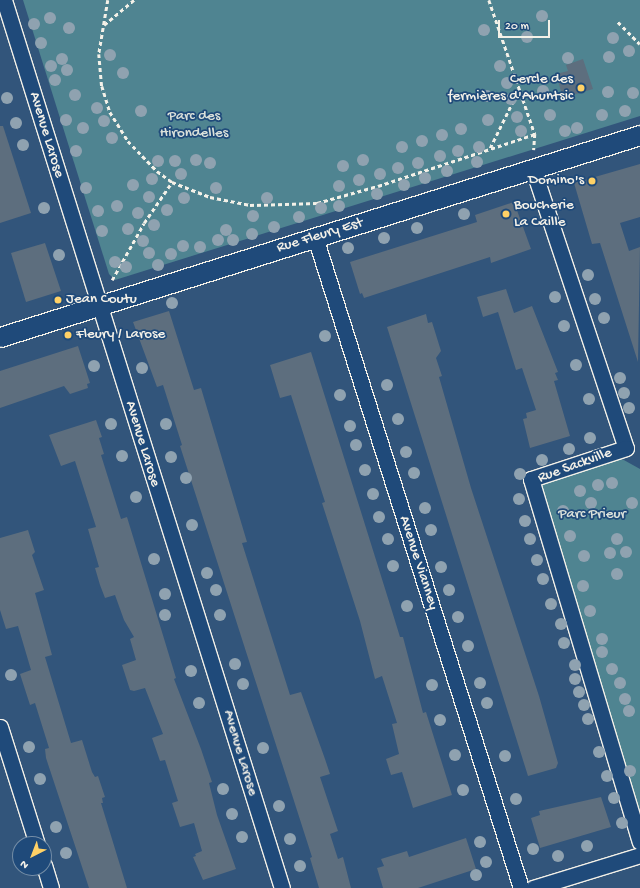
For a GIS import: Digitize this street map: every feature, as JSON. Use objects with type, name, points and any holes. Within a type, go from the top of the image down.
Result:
[{"type":"street","name":"Avenue Larose","points":[[4,0],[282,888]]},
{"type":"street","name":"Rue Fleury Est","points":[[0,337],[640,135]]},
{"type":"street","name":"Rue Sackville","points":[[533,169],[626,448],[531,479],[640,842]]},
{"type":"street","name":"Avenue Vianney","points":[[315,237],[521,888]]},
{"type":"street","points":[[0,727],[34,836]]},
{"type":"street","points":[[533,888],[640,855]]},
{"type":"street","points":[[47,876],[51,888]]},
{"type":"path","points":[[108,0],[99,54],[100,69],[110,112],[128,141],[145,160],[172,182],[229,202],[268,206],[302,205],[378,186],[535,134]]},
{"type":"path","points":[[104,25],[134,0]]},
{"type":"path","points":[[489,0],[535,134],[533,169]]},
{"type":"path","points":[[618,22],[640,44]]},
{"type":"path","points":[[490,148],[520,89]]},
{"type":"path","points":[[112,280],[144,223],[172,182]]},
{"type":"green space","name":"Parc des Hirondelles","points":[[23,0],[640,0],[640,116],[115,280],[109,274]]},
{"type":"green space","name":"Parc Prieur","points":[[622,459],[640,469],[640,841],[531,479]]},
{"type":"building","points":[[583,59],[593,89],[563,98],[556,74],[568,71],[566,65]]},
{"type":"building","points":[[0,126],[3,126],[31,213],[0,223]]},
{"type":"building","points":[[640,164],[640,217],[620,223],[629,251],[640,247],[638,362],[600,243],[592,244],[574,183]]},
{"type":"building","points":[[514,202],[531,249],[491,263],[490,257],[364,298],[362,293],[360,294],[350,262],[477,222],[475,215]]},
{"type":"building","points":[[45,243],[61,291],[26,302],[11,253]]},
{"type":"building","points":[[506,289],[514,313],[532,306],[558,372],[555,373],[558,380],[554,381],[570,436],[530,448],[523,419],[527,418],[526,413],[536,410],[522,368],[516,370],[498,312],[483,317],[477,297]]},
{"type":"building","points":[[169,311],[194,390],[201,388],[247,542],[242,543],[290,695],[301,692],[330,774],[320,777],[338,831],[330,834],[338,859],[343,857],[351,888],[319,888],[310,858],[312,857],[180,446],[182,445],[163,385],[157,387],[133,322]]},
{"type":"building","points":[[426,314],[428,323],[432,322],[441,351],[436,358],[442,376],[439,377],[471,488],[539,696],[558,763],[556,768],[528,776],[387,327]]},
{"type":"building","points":[[78,346],[90,383],[87,384],[88,388],[70,394],[64,386],[0,408],[0,371]]},
{"type":"building","points":[[311,352],[400,637],[403,637],[423,713],[426,712],[452,795],[413,808],[402,772],[391,775],[386,759],[399,754],[392,724],[397,723],[382,676],[375,679],[360,621],[322,503],[325,502],[291,395],[280,398],[270,365]]},
{"type":"building","points":[[96,420],[102,437],[99,438],[104,454],[101,455],[121,519],[127,517],[176,678],[174,679],[212,782],[209,783],[217,815],[236,869],[203,880],[193,857],[196,856],[195,854],[202,851],[194,823],[180,827],[172,803],[178,801],[165,760],[160,761],[152,738],[163,734],[145,688],[134,691],[130,690],[122,665],[136,660],[130,639],[134,637],[124,620],[115,595],[105,598],[100,585],[95,568],[99,567],[88,529],[96,527],[75,461],[61,466],[49,435]]},
{"type":"building","points":[[28,530],[35,552],[32,555],[44,590],[35,593],[52,655],[45,657],[71,743],[82,740],[92,772],[95,777],[98,776],[105,797],[102,798],[103,803],[101,803],[127,888],[89,888],[46,758],[45,749],[49,748],[35,703],[30,705],[20,674],[31,670],[18,626],[6,629],[0,610],[0,538]]},
{"type":"building","points":[[601,797],[611,827],[540,848],[531,818],[540,815],[539,811]]},
{"type":"building","points":[[466,838],[476,869],[418,888],[383,888],[377,868],[384,866],[381,859],[407,851],[409,857]]},
{"type":"place","name":"Cercle des fermières d'Ahuntsic","points":[[581,88]]},
{"type":"place","name":"Domino's","points":[[592,181]]},
{"type":"place","name":"Boucherie La Caille","points":[[506,214]]},
{"type":"place","name":"Jean Coutu","points":[[58,300]]},
{"type":"place","name":"Fleury / Larose","points":[[68,335]]}]
